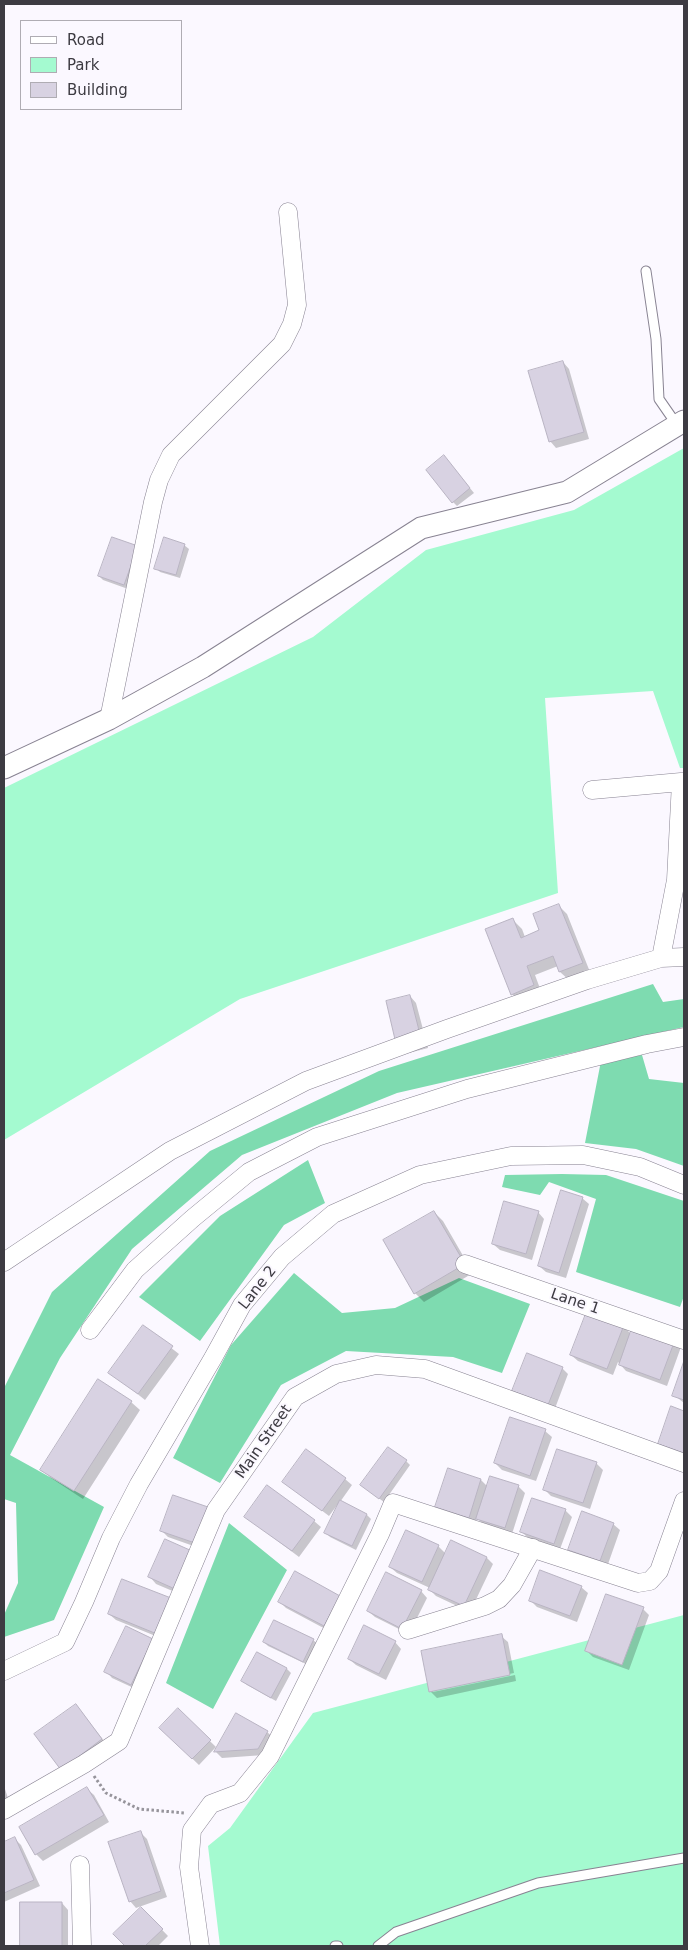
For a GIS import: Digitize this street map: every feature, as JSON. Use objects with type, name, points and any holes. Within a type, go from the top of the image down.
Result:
[{"type":"street","points":[[109,719],[159,480],[171,456],[282,344],[292,324],[297,305],[288,212]]},
{"type":"street","points":[[4,768],[109,719],[203,666],[421,528],[566,492],[680,423]]},
{"type":"street","points":[[592,790],[683,782],[676,880],[661,958]]},
{"type":"street","points":[[4,1262],[170,1151],[306,1081],[588,980],[661,958],[684,957]]},
{"type":"street","points":[[90,1330],[135,1270],[192,1218],[250,1172],[317,1137],[467,1089],[647,1044],[684,1037]]},
{"type":"street","name":"Lane 2","points":[[4,1671],[65,1642],[84,1602],[110,1538],[242,1305],[282,1257],[333,1214],[420,1175],[511,1156],[583,1155],[640,1167],[684,1185]]},
{"type":"street","name":"Lane 1","points":[[465,1264],[684,1340]]},
{"type":"street","name":"Main Street","points":[[4,1810],[84,1764],[119,1741],[216,1510],[295,1398],[336,1374],[376,1365],[425,1369],[684,1463]]},
{"type":"street","points":[[200,1946],[189,1867],[192,1830],[211,1804],[240,1793],[270,1756],[380,1534],[393,1503],[638,1583],[650,1581],[659,1571],[684,1501]]},
{"type":"street","points":[[408,1630],[485,1606],[500,1599],[512,1585],[533,1548]]},
{"type":"street","points":[[80,1865],[82,1946]]},
{"type":"lane","points":[[646,271],[656,339],[659,400],[680,423]]},
{"type":"lane","points":[[378,1946],[396,1932],[538,1883],[684,1858]]},
{"type":"path","points":[[84,1764],[106,1793],[139,1810],[203,1815]]},
{"type":"green space","points":[[684,448],[684,768],[680,768],[653,691],[545,698],[558,893],[240,999],[4,1140],[4,788],[313,637],[426,550],[574,510]]},
{"type":"green space","points":[[653,984],[663,1002],[684,999],[684,1027],[397,1093],[242,1155],[132,1249],[60,1358],[10,1455],[104,1507],[54,1620],[4,1637],[4,1615],[18,1583],[16,1503],[4,1499],[4,1388],[52,1292],[210,1151],[379,1071]]},
{"type":"green space","points":[[642,1055],[649,1079],[684,1083],[684,1166],[636,1149],[585,1143],[601,1061]]},
{"type":"green space","points":[[308,1160],[325,1203],[284,1225],[200,1341],[139,1297],[220,1216]]},
{"type":"green space","points":[[505,1175],[606,1175],[684,1201],[684,1296],[680,1307],[576,1272],[596,1199],[549,1182],[540,1195],[502,1187]]},
{"type":"green space","points":[[294,1273],[342,1313],[395,1308],[459,1278],[530,1304],[502,1373],[453,1357],[346,1351],[281,1385],[220,1483],[173,1458],[231,1345]]},
{"type":"green space","points":[[229,1523],[287,1570],[213,1709],[166,1683]]},
{"type":"green space","points":[[684,1615],[684,1946],[220,1946],[208,1846],[230,1828],[313,1713]]},
{"type":"building","points":[[563,361],[584,432],[549,442],[528,371]]},
{"type":"building","points":[[444,455],[470,488],[452,503],[426,470]]},
{"type":"building","points":[[112,537],[138,546],[124,585],[98,576]]},
{"type":"building","points":[[164,537],[185,544],[176,575],[154,569]]},
{"type":"building","points":[[559,904],[583,963],[559,972],[553,956],[527,966],[534,985],[511,995],[485,929],[513,918],[521,938],[539,930],[533,914]]},
{"type":"building","points":[[410,995],[422,1042],[397,1048],[386,1001]]},
{"type":"building","points":[[561,1190],[583,1197],[559,1273],[538,1266]]},
{"type":"building","points":[[504,1201],[539,1211],[526,1254],[492,1244]]},
{"type":"building","points":[[434,1211],[465,1264],[414,1294],[383,1240]]},
{"type":"building","points":[[587,1311],[624,1325],[607,1369],[570,1355]]},
{"type":"building","points":[[143,1325],[173,1346],[138,1394],[108,1373]]},
{"type":"building","points":[[633,1325],[675,1340],[660,1380],[619,1365]]},
{"type":"building","points":[[527,1353],[563,1367],[548,1405],[512,1391]]},
{"type":"building","points":[[684,1361],[684,1400],[672,1396]]},
{"type":"building","points":[[98,1379],[132,1401],[74,1491],[40,1470]]},
{"type":"building","points":[[671,1406],[684,1411],[684,1453],[658,1444]]},
{"type":"building","points":[[510,1417],[546,1429],[530,1476],[494,1463]]},
{"type":"building","points":[[388,1447],[407,1460],[379,1499],[360,1485]]},
{"type":"building","points":[[306,1449],[346,1478],[322,1511],[282,1482]]},
{"type":"building","points":[[557,1449],[597,1462],[583,1503],[543,1490]]},
{"type":"building","points":[[448,1468],[481,1479],[469,1518],[435,1507]]},
{"type":"building","points":[[490,1476],[519,1485],[505,1528],[476,1519]]},
{"type":"building","points":[[267,1485],[315,1520],[292,1551],[244,1517]]},
{"type":"building","points":[[173,1495],[208,1507],[195,1543],[160,1531]]},
{"type":"building","points":[[532,1498],[566,1509],[554,1544],[520,1532]]},
{"type":"building","points":[[340,1500],[367,1514],[352,1546],[324,1533]]},
{"type":"building","points":[[582,1511],[614,1523],[600,1561],[568,1550]]},
{"type":"building","points":[[406,1530],[439,1545],[422,1582],[389,1567]]},
{"type":"building","points":[[165,1539],[192,1551],[175,1589],[148,1577]]},
{"type":"building","points":[[451,1540],[487,1557],[464,1606],[428,1590]]},
{"type":"building","points":[[540,1570],[582,1586],[570,1616],[529,1601]]},
{"type":"building","points":[[295,1571],[340,1596],[324,1626],[278,1602]]},
{"type":"building","points":[[386,1572],[422,1590],[402,1629],[367,1611]]},
{"type":"building","points":[[122,1579],[171,1598],[157,1634],[108,1614]]},
{"type":"building","points":[[606,1594],[644,1607],[622,1665],[585,1651]]},
{"type":"building","points":[[274,1620],[314,1639],[303,1662],[263,1642]]},
{"type":"building","points":[[364,1625],[396,1641],[379,1674],[348,1659]]},
{"type":"building","points":[[126,1626],[153,1639],[131,1685],[104,1672]]},
{"type":"building","points":[[502,1634],[510,1675],[429,1692],[421,1651]]},
{"type":"building","points":[[257,1652],[287,1668],[271,1698],[241,1681]]},
{"type":"building","points":[[76,1704],[102,1739],[61,1770],[34,1734]]},
{"type":"building","points":[[178,1708],[211,1740],[192,1759],[159,1728]]},
{"type":"building","points":[[236,1713],[268,1731],[258,1749],[214,1752]]},
{"type":"building","points":[[87,1787],[104,1815],[35,1855],[19,1827]]},
{"type":"building","points":[[141,1831],[161,1891],[129,1902],[108,1842]]},
{"type":"building","points":[[15,1837],[34,1880],[4,1893],[4,1842]]},
{"type":"building","points":[[20,1902],[62,1902],[62,1946],[20,1946]]},
{"type":"building","points":[[141,1907],[163,1929],[145,1946],[125,1946],[113,1934]]}]
